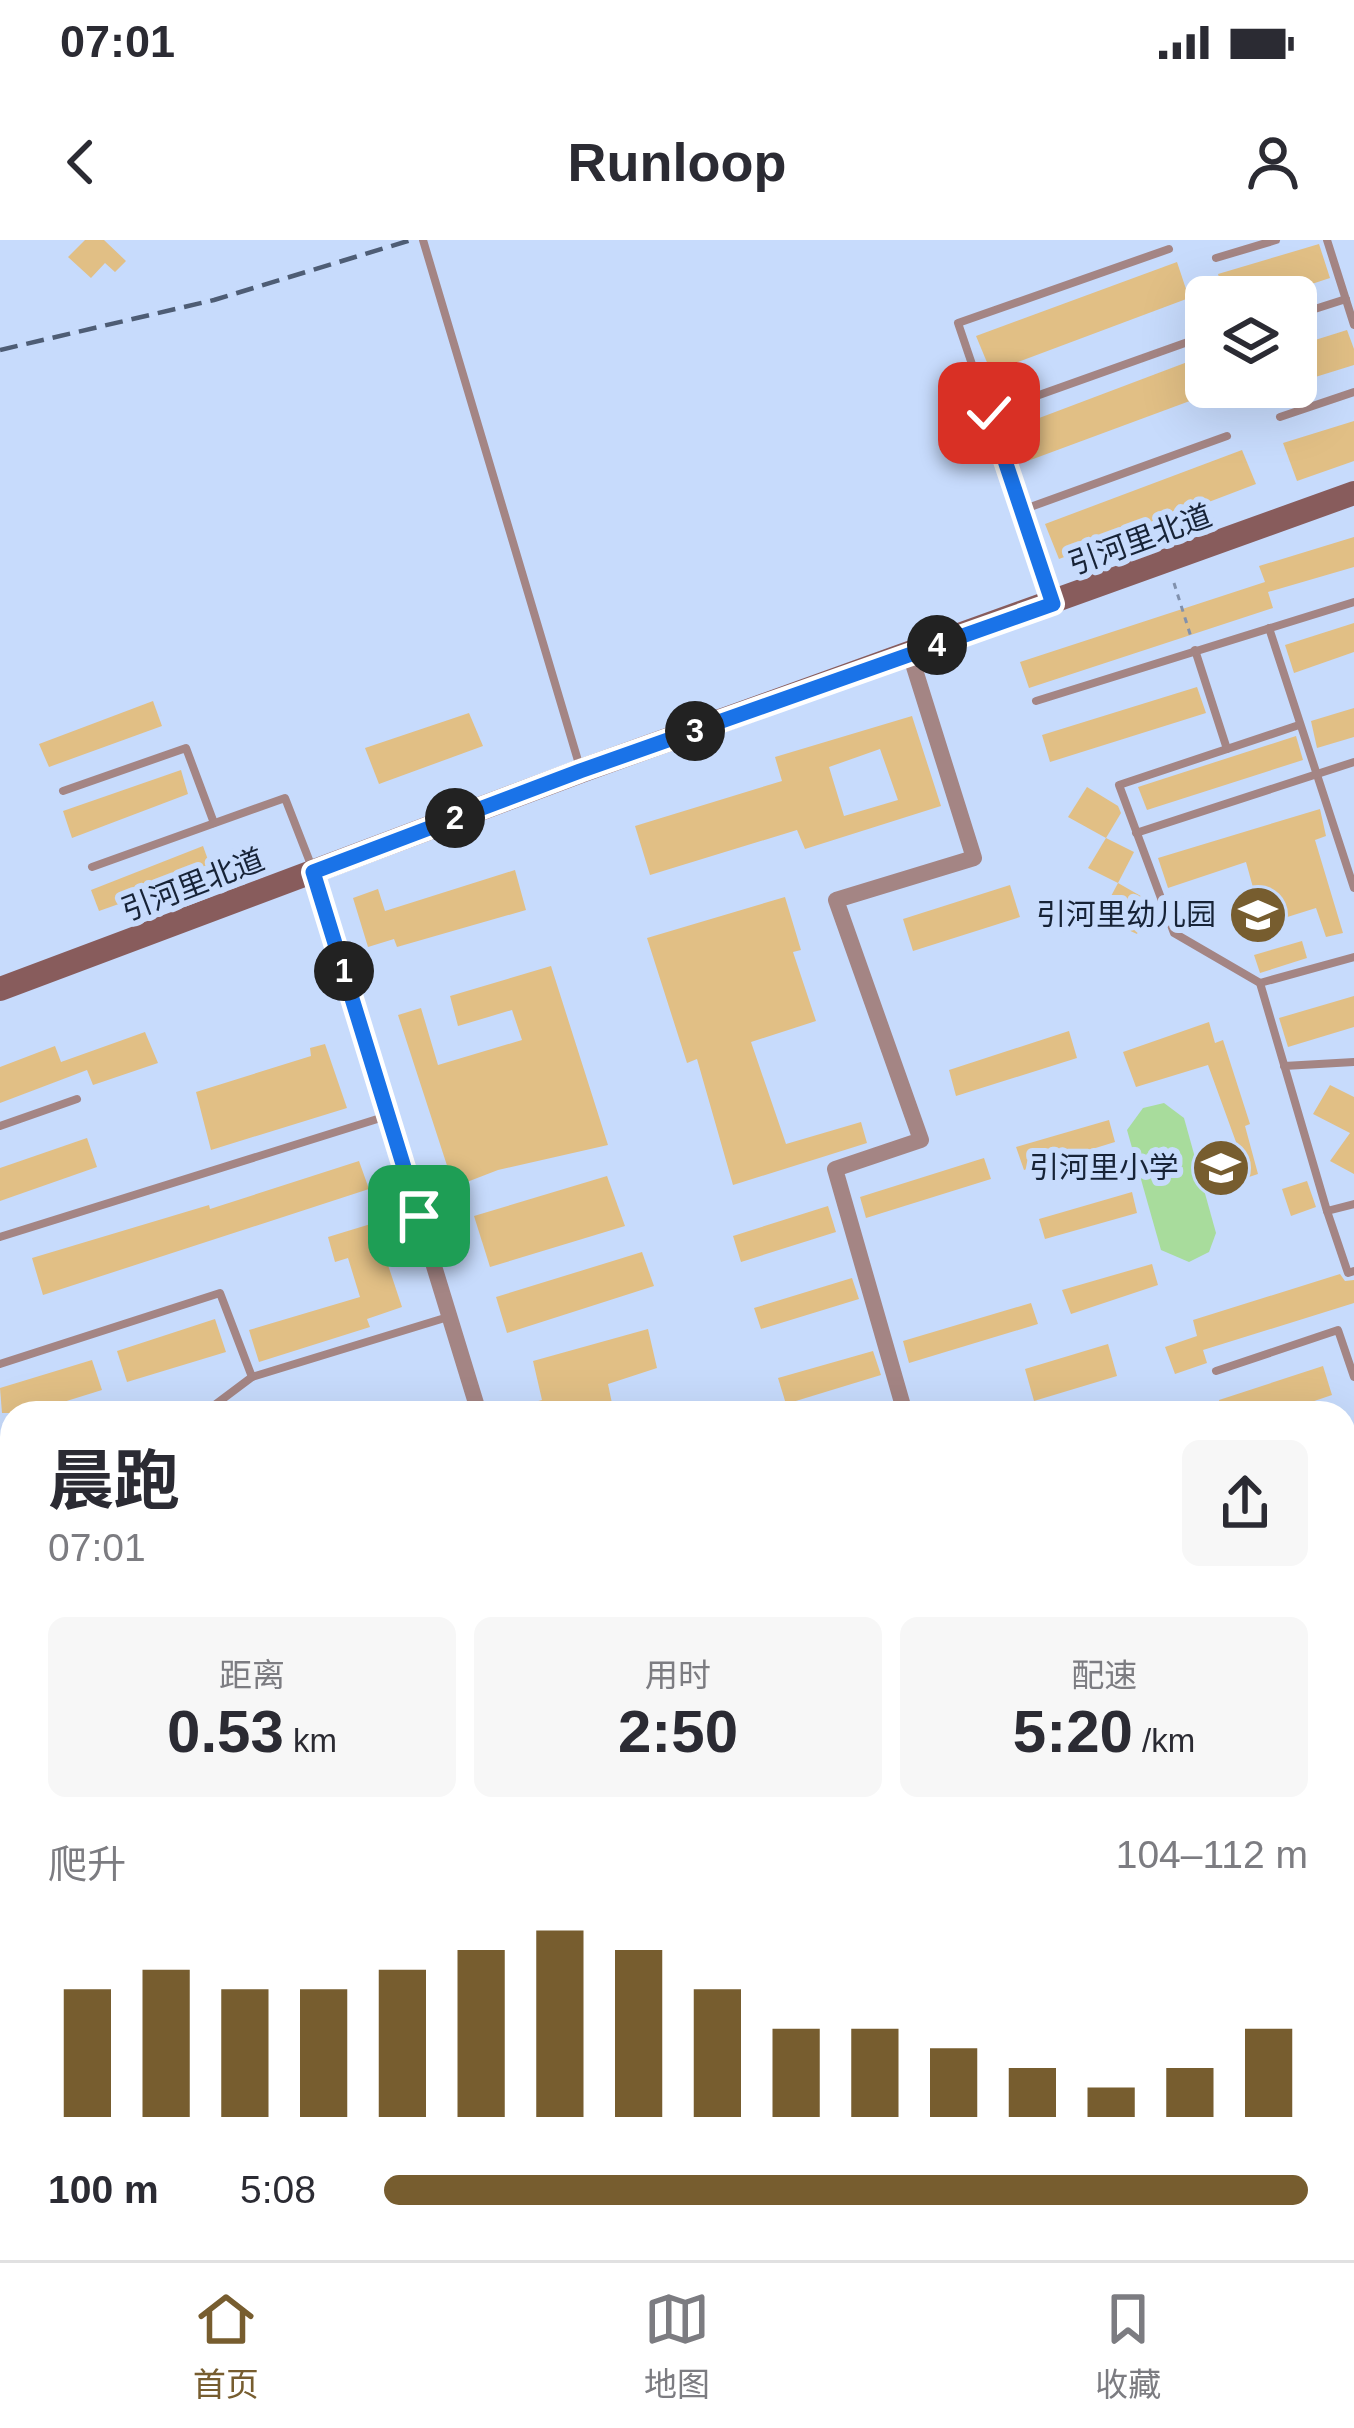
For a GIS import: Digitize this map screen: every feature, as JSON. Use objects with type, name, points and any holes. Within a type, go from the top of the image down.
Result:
[{"type":"street","name":"引河里北道","points":[[0,988],[580,771],[1354,493]]},
{"type":"street","points":[[902,1401],[835,1169],[920,1140],[836,900],[974,858],[910,654]]},
{"type":"street","points":[[313,872],[475,1401]]},
{"type":"lane","points":[[423,240],[580,771]]},
{"type":"lane","points":[[1216,258],[1276,240]]},
{"type":"lane","points":[[1327,240],[1354,325]]},
{"type":"lane","points":[[1053,604],[958,323],[1169,249]]},
{"type":"lane","points":[[1317,308],[1346,299]]},
{"type":"lane","points":[[989,413],[1185,343]]},
{"type":"lane","points":[[1280,416],[1354,392]]},
{"type":"lane","points":[[1022,510],[1227,436]]},
{"type":"lane","points":[[1036,701],[1354,602]]},
{"type":"lane","points":[[1269,628],[1354,888]]},
{"type":"lane","points":[[1195,650],[1227,749]]},
{"type":"lane","points":[[1299,725],[1119,785],[1174,933],[1259,983],[1327,1211],[1348,1273],[1354,1271]]},
{"type":"lane","points":[[63,791],[186,748],[214,823]]},
{"type":"lane","points":[[1136,833],[1354,762]]},
{"type":"lane","points":[[92,867],[285,798],[313,872]]},
{"type":"lane","points":[[1259,983],[1354,956]]},
{"type":"lane","points":[[1284,1066],[1354,1062]]},
{"type":"lane","points":[[0,1126],[77,1099]]},
{"type":"lane","points":[[0,1237],[388,1116]]},
{"type":"lane","points":[[1327,1211],[1354,1204]]},
{"type":"lane","points":[[0,1364],[220,1293],[252,1377]]},
{"type":"lane","points":[[220,1401],[252,1377],[450,1317]]},
{"type":"lane","points":[[1216,1371],[1337,1330],[1354,1377]]},
{"type":"path","points":[[1167,561],[1195,650]]},
{"type":"green space","points":[[1164,1103],[1184,1118],[1216,1233],[1209,1252],[1189,1262],[1161,1250],[1127,1130],[1143,1108]]},
{"type":"building","points":[[85,240],[104,240],[126,261],[115,272],[105,263],[91,278],[68,257]]},
{"type":"building","points":[[1319,244],[1330,278],[1317,282],[1317,276],[1218,274]]},
{"type":"building","points":[[1177,262],[1185,286],[1185,299],[991,372],[976,336]]},
{"type":"building","points":[[1347,330],[1354,365],[1317,376],[1317,339]]},
{"type":"building","points":[[1185,363],[1185,403],[1025,462],[1010,429]]},
{"type":"building","points":[[1354,421],[1354,461],[1297,481],[1283,443]]},
{"type":"building","points":[[1242,450],[1256,484],[1059,559],[1045,524]]},
{"type":"building","points":[[1354,537],[1354,567],[1268,592],[1273,608],[1029,688],[1020,662],[1265,582],[1259,566]]},
{"type":"building","points":[[1354,623],[1354,652],[1294,673],[1285,645]]},
{"type":"building","points":[[1197,687],[1206,713],[1050,762],[1042,735]]},
{"type":"building","points":[[153,701],[162,726],[49,767],[39,744]]},
{"type":"building","points":[[1354,708],[1354,737],[1317,748],[1311,721]]},
{"type":"building","points":[[469,713],[483,746],[379,784],[365,748]]},
{"type":"building","points":[[912,716],[941,806],[805,849],[797,830],[650,875],[635,826],[782,781],[775,757]],"holes":[[[880,749],[898,800],[844,816],[829,767]]]},
{"type":"building","points":[[1296,736],[1303,760],[1147,810],[1138,787]]},
{"type":"building","points":[[181,770],[188,794],[72,838],[63,811]]},
{"type":"building","points":[[1087,787],[1118,806],[1121,813],[1106,838],[1068,817]]},
{"type":"building","points":[[1320,809],[1326,836],[1315,840],[1343,933],[1326,937],[1316,908],[1281,919],[1260,913],[1246,862],[1168,888],[1158,858]]},
{"type":"building","points":[[1106,838],[1134,852],[1118,883],[1088,868]]},
{"type":"building","points":[[203,846],[212,871],[99,911],[91,890]]},
{"type":"building","points":[[515,870],[526,910],[397,947],[394,939],[368,947],[353,898],[378,889],[385,911]]},
{"type":"building","points":[[1118,883],[1153,903],[1137,934],[1100,917]]},
{"type":"building","points":[[1010,885],[1020,917],[913,951],[903,919]]},
{"type":"building","points":[[785,897],[801,950],[793,952],[816,1021],[751,1042],[786,1144],[861,1122],[867,1143],[733,1185],[697,1059],[687,1063],[647,938]]},
{"type":"building","points":[[1302,941],[1307,958],[1260,973],[1254,955]]},
{"type":"building","points":[[551,966],[608,1145],[498,1170],[454,1187],[398,1015],[421,1008],[438,1065],[522,1040],[512,1010],[458,1026],[450,996]]},
{"type":"building","points":[[1354,996],[1354,1027],[1288,1047],[1279,1018]]},
{"type":"building","points":[[1209,1022],[1215,1043],[1223,1040],[1250,1124],[1245,1126],[1258,1174],[1249,1177],[1245,1166],[1215,1175],[1206,1151],[1236,1142],[1208,1065],[1136,1087],[1123,1052]]},
{"type":"building","points":[[1069,1031],[1077,1058],[956,1096],[949,1070]]},
{"type":"building","points":[[145,1032],[158,1063],[93,1085],[87,1070],[0,1103],[0,1067],[55,1046],[61,1062]]},
{"type":"building","points":[[325,1044],[347,1108],[211,1150],[196,1092],[311,1056],[310,1048]]},
{"type":"building","points":[[1330,1085],[1354,1097],[1354,1174],[1330,1161],[1350,1133],[1313,1114]]},
{"type":"building","points":[[1109,1120],[1115,1142],[1024,1170],[1016,1147]]},
{"type":"building","points":[[87,1138],[97,1167],[0,1201],[0,1168]]},
{"type":"building","points":[[984,1158],[991,1179],[866,1218],[860,1197]]},
{"type":"building","points":[[359,1161],[369,1189],[43,1295],[32,1258],[209,1205],[210,1209]]},
{"type":"building","points":[[607,1176],[625,1226],[490,1267],[474,1216]]},
{"type":"building","points":[[1307,1181],[1316,1207],[1291,1216],[1282,1189]]},
{"type":"building","points":[[1132,1192],[1137,1213],[1045,1239],[1039,1219]]},
{"type":"building","points":[[828,1206],[836,1232],[741,1262],[733,1236]]},
{"type":"building","points":[[374,1223],[402,1307],[367,1319],[370,1327],[259,1362],[249,1330],[360,1297],[348,1258],[335,1262],[328,1237]]},
{"type":"building","points":[[642,1252],[654,1286],[507,1333],[496,1297]]},
{"type":"building","points":[[1152,1264],[1158,1285],[1071,1314],[1062,1290]]},
{"type":"building","points":[[1340,1274],[1345,1281],[1354,1280],[1354,1303],[1203,1350],[1207,1363],[1175,1374],[1165,1347],[1197,1336],[1193,1320]]},
{"type":"building","points":[[852,1278],[859,1299],[761,1329],[754,1308]]},
{"type":"building","points":[[1031,1303],[1038,1324],[909,1363],[903,1341]]},
{"type":"building","points":[[215,1319],[226,1352],[127,1382],[117,1351]]},
{"type":"building","points":[[648,1329],[657,1368],[608,1384],[612,1401],[538,1401],[542,1400],[533,1361]]},
{"type":"building","points":[[1108,1344],[1117,1376],[1034,1401],[1025,1369]]},
{"type":"building","points":[[873,1351],[881,1375],[796,1401],[785,1401],[778,1378]]},
{"type":"building","points":[[92,1360],[102,1390],[67,1401],[1,1401],[0,1388]]},
{"type":"building","points":[[1323,1366],[1332,1395],[1314,1401],[1219,1400]]},
{"type":"railway","points":[[0,350],[214,300],[411,240]]},
{"type":"place","name":"引河里幼儿园","points":[[1258,915]]},
{"type":"place","name":"引河里小学","points":[[1221,1168]]},
{"type":"route","points":[[419,1216],[313,872],[580,771],[1053,604],[989,413]]}]
